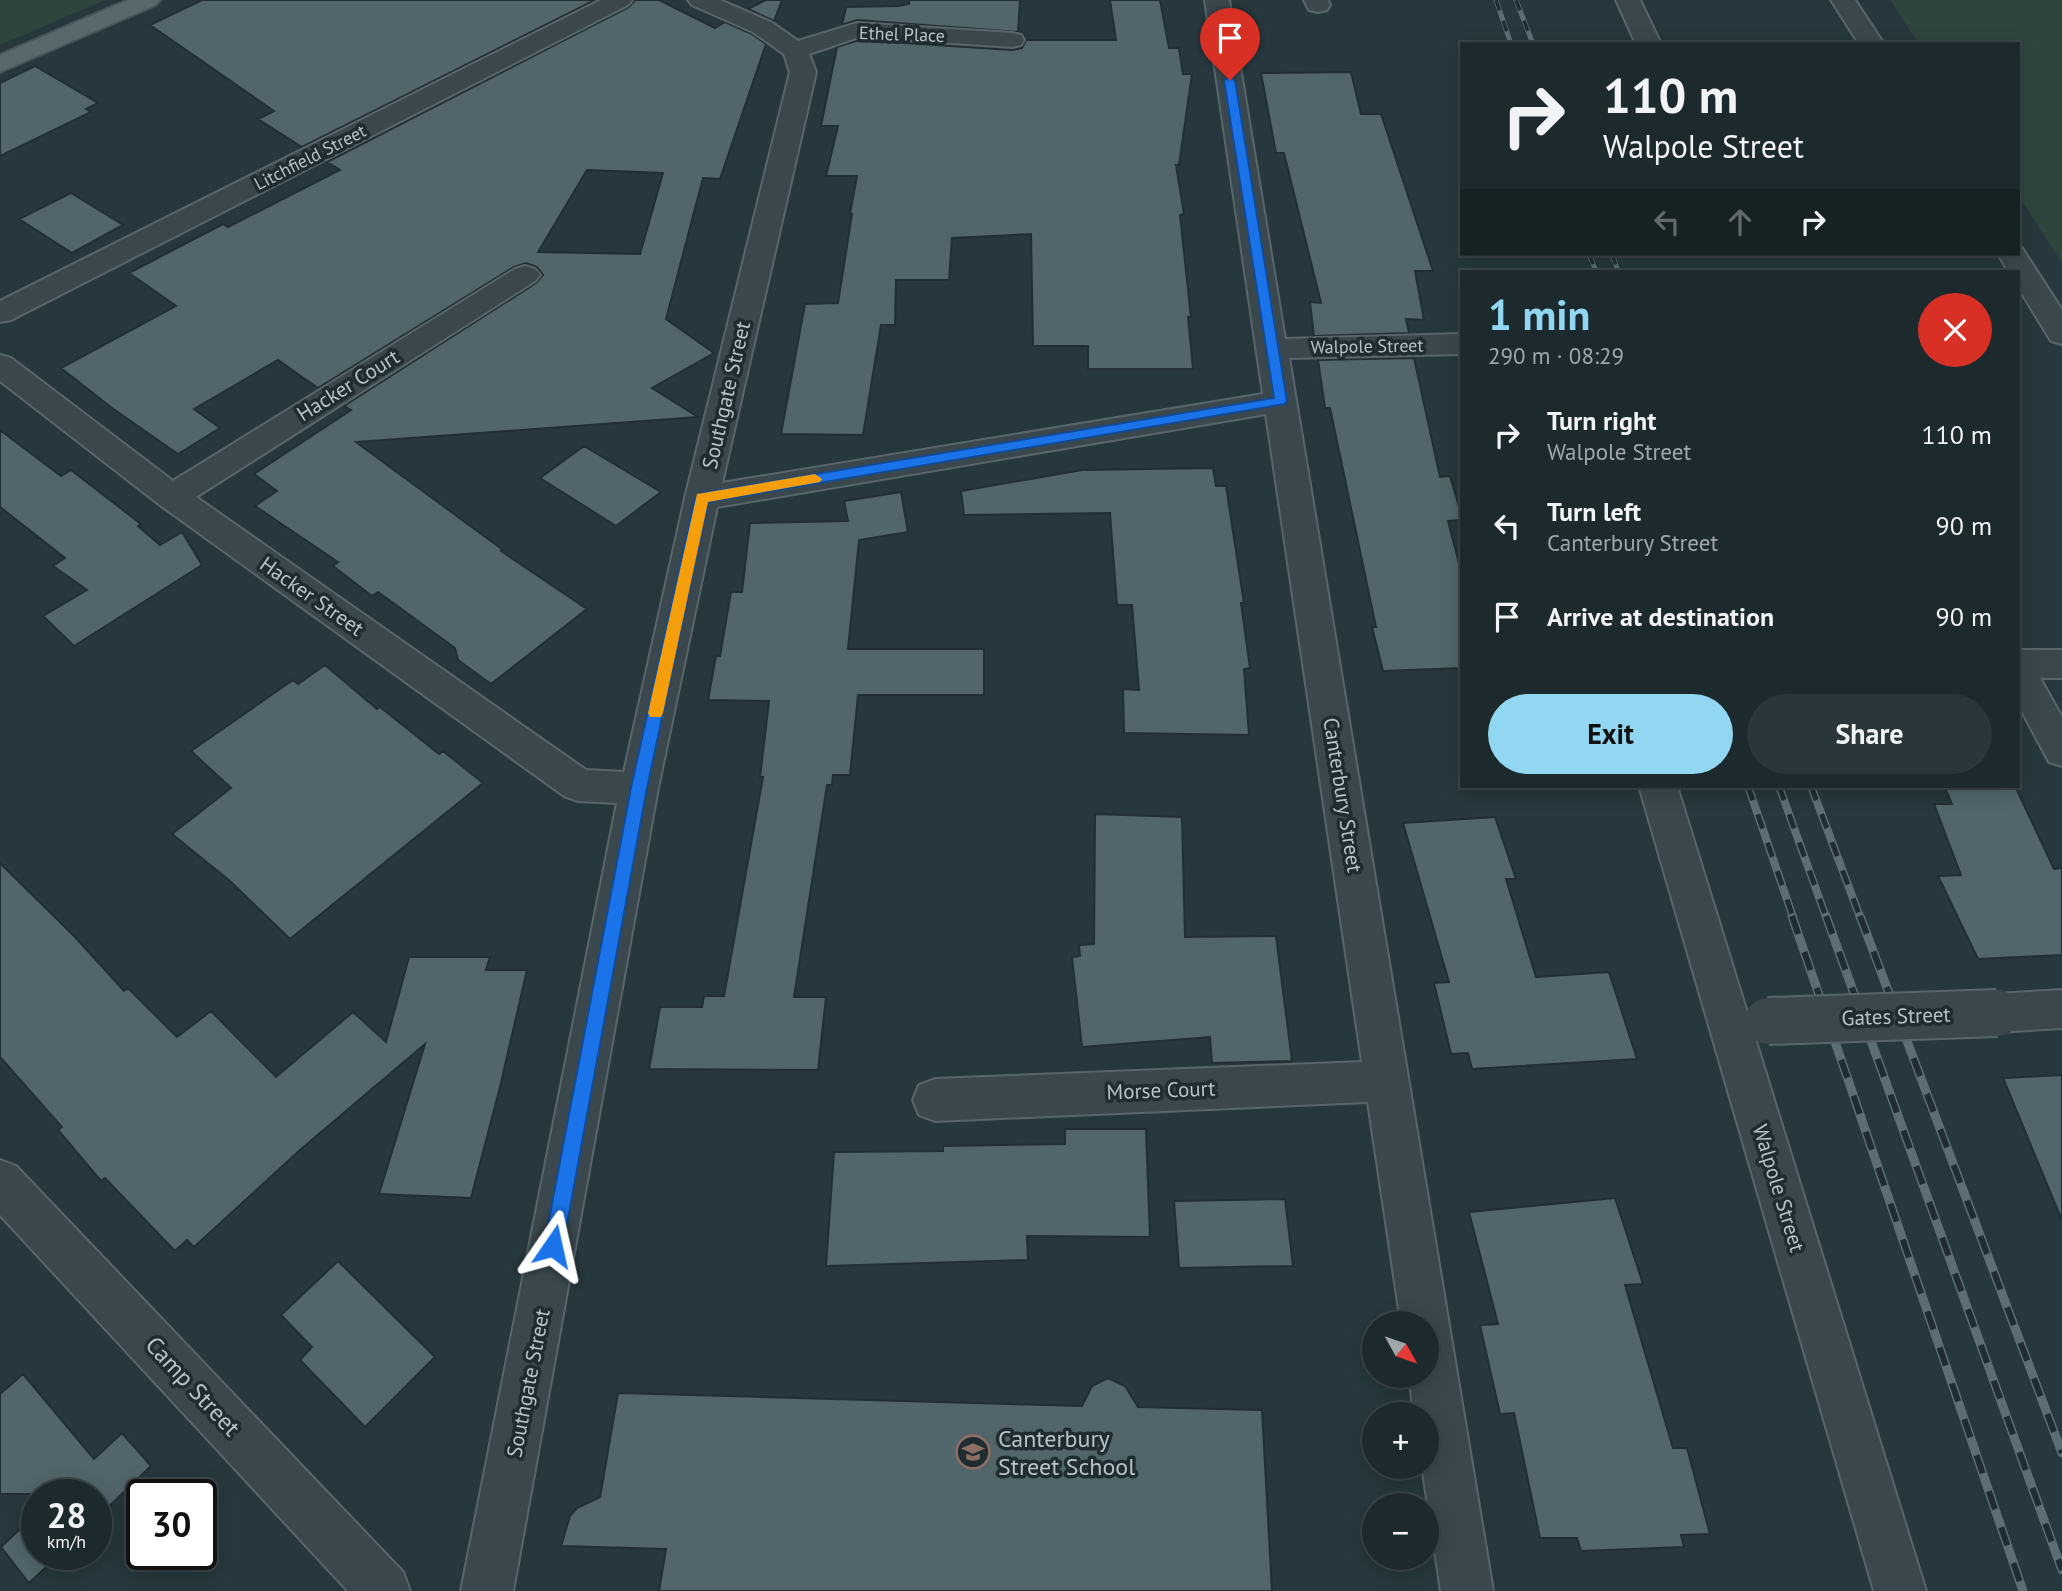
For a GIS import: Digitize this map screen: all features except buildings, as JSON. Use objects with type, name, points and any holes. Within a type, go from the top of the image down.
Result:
[{"type":"main road","points":[[0,64],[148,0]]},
{"type":"street","name":"Litchfield Street","points":[[0,313],[620,0]]},
{"type":"street","points":[[700,0],[762,27],[795,50]]},
{"type":"street","name":"Canterbury Street","points":[[1217,0],[1467,1591]]},
{"type":"street","points":[[1628,0],[1648,42]]},
{"type":"street","points":[[1843,0],[1871,42]]},
{"type":"street","name":"Ethel Place","points":[[795,50],[857,30],[1012,40]]},
{"type":"street","name":"Southgate Street","points":[[487,1591],[639,788],[702,498],[803,72],[795,50]]},
{"type":"street","points":[[2012,256],[2062,334]]},
{"type":"street","name":"Hacker Court","points":[[172,497],[525,275]]},
{"type":"street","name":"Walpole Street","points":[[1273,349],[1460,344]]},
{"type":"street","name":"Hacker Street","points":[[0,365],[172,497],[578,785],[639,788]]},
{"type":"street","points":[[702,498],[1280,401]]},
{"type":"street","points":[[2020,664],[2062,664]]},
{"type":"street","points":[[2020,675],[2062,751]]},
{"type":"street","name":"Walpole Street","points":[[1659,788],[1750,1026],[1900,1591]]},
{"type":"street","name":"Gates Street","points":[[1750,1026],[2062,1009]]},
{"type":"street","name":"Morse Court","points":[[935,1100],[1388,1080]]},
{"type":"street","name":"Camp Street","points":[[0,1182],[384,1591]]},
{"type":"green space","points":[[0,0],[105,0],[0,45]]},
{"type":"green space","points":[[1890,0],[2062,0],[2062,263],[2020,198],[2020,42],[1918,42]]},
{"type":"railway","points":[[1496,0],[1510,42]]},
{"type":"railway","points":[[1516,0],[1532,42]]},
{"type":"railway","points":[[1590,256],[1596,270]]},
{"type":"railway","points":[[1613,256],[1618,270]]},
{"type":"railway","points":[[1749,788],[1793,917]]},
{"type":"railway","points":[[1780,788],[1826,917]]},
{"type":"railway","points":[[1812,788],[1860,917]]},
{"type":"railway","points":[[1792,916],[2023,1591]]},
{"type":"railway","points":[[1826,916],[2062,1570]]},
{"type":"railway","points":[[1860,916],[2062,1453]]},
{"type":"slow traffic","points":[[655,713],[702,498],[815,479]]},
{"type":"place","name":"Canterbury Street School","points":[[973,1452]]},
{"type":"route","points":[[553,1246],[639,788],[702,498],[1280,401],[1230,80]]}]
